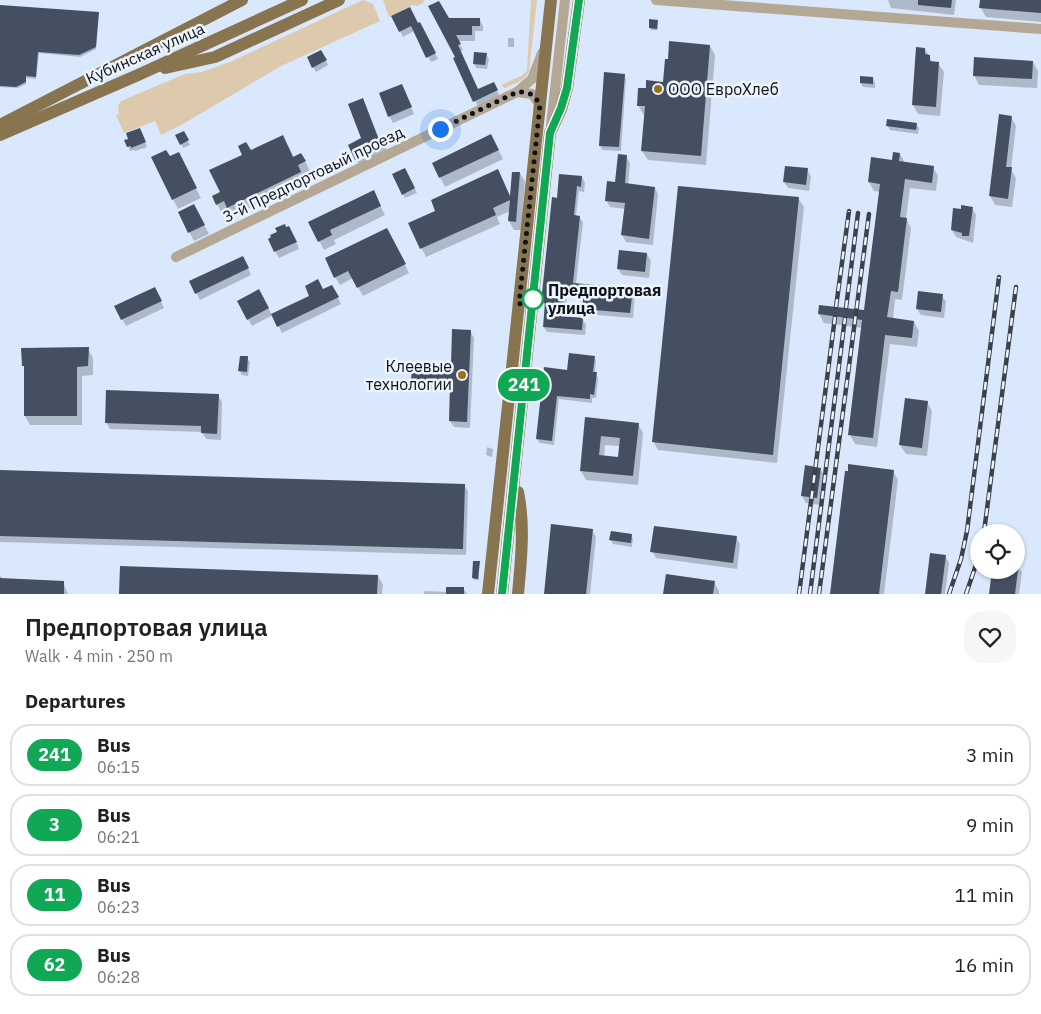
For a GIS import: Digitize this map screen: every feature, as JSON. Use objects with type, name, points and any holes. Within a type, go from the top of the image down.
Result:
[{"type":"main road","name":"Кубинская улица","points":[[0,125],[242,0]]},
{"type":"main road","name":"Кубинская улица","points":[[0,136],[302,0]]},
{"type":"main road","points":[[138,75],[215,58],[340,0]]},
{"type":"main road","points":[[488,594],[551,0]]},
{"type":"main road","points":[[502,594],[550,133],[567,88],[581,2]]},
{"type":"main road","points":[[515,478],[521,524],[518,594]]},
{"type":"main road","points":[[481,594],[490,569]]},
{"type":"street","points":[[550,133],[565,0]]},
{"type":"street","points":[[656,0],[1041,29]]},
{"type":"street","name":"3-й Предпортовый проезд","points":[[176,257],[517,92],[532,79],[546,40]]},
{"type":"street","points":[[517,92],[532,94],[540,105]]},
{"type":"shaded area","points":[[363,0],[373,4],[380,21],[281,66],[161,135],[155,121],[124,133],[116,115],[119,114],[118,106],[121,101],[185,74],[202,72],[232,61]]},
{"type":"shaded area","points":[[383,0],[424,0],[423,3],[417,6],[413,5],[389,17]]},
{"type":"shaded area","points":[[531,0],[537,0],[529,71],[522,80],[505,88],[501,85],[523,75],[527,70]]},
{"type":"building","points":[[918,0],[952,0],[951,8],[918,5]]},
{"type":"building","points":[[980,0],[1041,0],[1041,13],[979,8]]},
{"type":"building","points":[[439,1],[449,18],[480,18],[480,26],[472,26],[472,35],[456,35],[461,44],[458,45],[478,89],[494,82],[498,90],[473,102],[453,58],[455,57],[428,6]]},
{"type":"building","points":[[0,5],[99,12],[96,47],[79,55],[38,52],[36,77],[26,76],[26,82],[16,87],[0,86]]},
{"type":"building","points":[[410,7],[436,53],[426,58],[411,26],[399,32],[391,16]]},
{"type":"building","points":[[649,19],[658,20],[657,29],[649,28]]},
{"type":"building","points":[[669,41],[710,45],[701,156],[641,151],[645,106],[637,106],[638,88],[646,88],[646,80],[663,82],[665,59],[668,59]]},
{"type":"building","points":[[916,47],[925,48],[925,54],[930,55],[930,61],[939,62],[936,107],[912,105]]},
{"type":"building","points":[[321,50],[327,60],[312,68],[307,57]]},
{"type":"building","points":[[474,52],[487,53],[485,65],[473,64]]},
{"type":"building","points":[[974,57],[1033,61],[1032,79],[973,76]]},
{"type":"building","points":[[604,72],[625,74],[619,147],[599,146]]},
{"type":"building","points":[[860,76],[873,77],[873,84],[860,83]]},
{"type":"building","points":[[402,84],[412,107],[388,117],[379,93]]},
{"type":"building","points":[[363,98],[379,140],[382,138],[386,144],[355,160],[348,145],[361,138],[348,104]]},
{"type":"building","points":[[999,114],[1012,116],[1006,167],[1012,167],[1008,199],[989,196]]},
{"type":"building","points":[[887,119],[917,123],[916,130],[886,126]]},
{"type":"building","points":[[140,128],[146,142],[131,148],[131,146],[127,147],[124,140],[128,139],[126,133]]},
{"type":"building","points":[[184,131],[189,140],[180,145],[175,135]]},
{"type":"building","points":[[491,134],[499,150],[439,178],[432,163]]},
{"type":"building","points":[[283,135],[293,157],[301,153],[306,161],[298,165],[301,172],[227,208],[224,201],[216,205],[212,196],[220,192],[209,170],[242,155],[238,146],[246,142],[251,150]]},
{"type":"building","points":[[166,150],[170,156],[179,152],[197,188],[172,200],[151,157]]},
{"type":"building","points":[[893,152],[900,153],[899,161],[934,166],[932,183],[905,179],[900,217],[907,218],[898,292],[891,291],[887,317],[914,321],[912,338],[885,335],[873,438],[848,435],[862,320],[818,314],[819,305],[864,310],[880,184],[868,182],[871,157],[892,160]]},
{"type":"building","points":[[618,154],[627,155],[625,183],[655,187],[649,239],[621,235],[625,203],[605,201],[607,181],[615,182]]},
{"type":"building","points":[[785,166],[808,168],[806,185],[783,182]]},
{"type":"building","points":[[405,168],[415,188],[402,195],[392,174]]},
{"type":"building","points":[[498,169],[510,196],[512,172],[520,172],[516,222],[508,221],[510,200],[493,208],[496,215],[420,249],[408,223],[435,211],[431,200]]},
{"type":"building","points":[[559,174],[582,176],[581,187],[577,186],[574,215],[580,216],[573,283],[633,288],[630,313],[582,309],[584,291],[565,289],[562,316],[583,318],[582,330],[543,327],[545,303],[541,303],[552,197],[557,198]]},
{"type":"building","points":[[678,186],[799,197],[773,455],[652,442]]},
{"type":"building","points":[[374,190],[381,206],[330,230],[332,235],[318,242],[308,222]]},
{"type":"building","points":[[194,204],[205,225],[188,233],[178,212]]},
{"type":"building","points":[[961,205],[973,207],[969,236],[962,236],[962,233],[951,230],[953,208],[961,209]]},
{"type":"building","points":[[285,224],[286,227],[289,226],[297,242],[274,252],[268,239],[271,237],[270,235],[277,232],[275,228]]},
{"type":"building","points":[[387,228],[406,264],[357,288],[348,271],[334,278],[325,258]]},
{"type":"building","points":[[619,250],[647,253],[645,272],[617,269]]},
{"type":"building","points":[[243,256],[249,268],[195,294],[189,281]]},
{"type":"building","points":[[318,279],[323,289],[332,285],[339,297],[277,327],[271,314],[309,296],[305,286]]},
{"type":"building","points":[[155,287],[162,301],[121,320],[114,306]]},
{"type":"building","points":[[259,289],[269,308],[247,320],[237,301]]},
{"type":"building","points":[[918,291],[943,294],[941,312],[916,309]]},
{"type":"building","points":[[452,329],[471,330],[467,422],[449,421],[450,385],[411,383],[412,364],[451,366]]},
{"type":"building","points":[[89,347],[88,366],[77,367],[77,416],[24,416],[24,366],[22,366],[21,348]]},
{"type":"building","points":[[569,353],[595,356],[593,372],[597,372],[594,395],[590,394],[590,399],[557,396],[552,441],[536,439],[544,367],[567,370]]},
{"type":"building","points":[[240,356],[248,356],[247,372],[238,371]]},
{"type":"building","points":[[106,390],[219,394],[217,434],[201,433],[201,426],[105,423]]},
{"type":"building","points":[[905,398],[928,401],[922,448],[899,445]]},
{"type":"building","points":[[585,417],[639,423],[633,476],[580,471]],"holes":[[[601,436],[620,438],[618,457],[599,455]]]},
{"type":"building","points":[[848,464],[894,470],[879,594],[830,594],[845,471],[848,471]]},
{"type":"building","points":[[805,465],[821,468],[817,498],[801,496]]},
{"type":"building","points":[[0,470],[465,484],[463,549],[0,536]]},
{"type":"building","points":[[551,524],[593,529],[586,594],[544,594]]},
{"type":"building","points":[[654,526],[737,536],[733,563],[650,552]]},
{"type":"building","points":[[611,531],[632,534],[631,543],[609,540]]},
{"type":"building","points":[[930,553],[946,555],[941,594],[925,594]]},
{"type":"building","points":[[473,561],[480,561],[478,579],[472,578]]},
{"type":"building","points":[[120,566],[378,575],[377,594],[119,594]]},
{"type":"building","points":[[666,574],[715,581],[713,594],[663,594]]},
{"type":"building","points":[[0,578],[64,581],[64,594],[0,594]]},
{"type":"building","points":[[991,579],[1017,579],[1015,594],[989,594]]},
{"type":"building","points":[[446,587],[464,587],[464,594],[446,594]]},
{"type":"railway","points":[[836,307],[849,211]]},
{"type":"railway","points":[[846,308],[858,213]]},
{"type":"railway","points":[[819,594],[869,214]]},
{"type":"railway","points":[[949,594],[961,559],[967,531],[999,277]]},
{"type":"railway","points":[[985,524],[1016,287]]},
{"type":"railway","points":[[799,594],[835,317]]},
{"type":"railway","points":[[810,594],[845,318]]},
{"type":"railway","points":[[966,594],[971,579]]},
{"type":"bus line","name":"241","points":[[502,594],[550,133],[567,88],[579,0]]},
{"type":"place","name":"ООО ЕвроХлеб","points":[[658,89]]},
{"type":"place","name":"Предпортовая улица","points":[[533,299]]},
{"type":"place","name":"Клеевые технологии","points":[[462,375]]},
{"type":"route","points":[[440,129],[517,92],[532,94],[540,105],[519,304],[533,299]]}]
